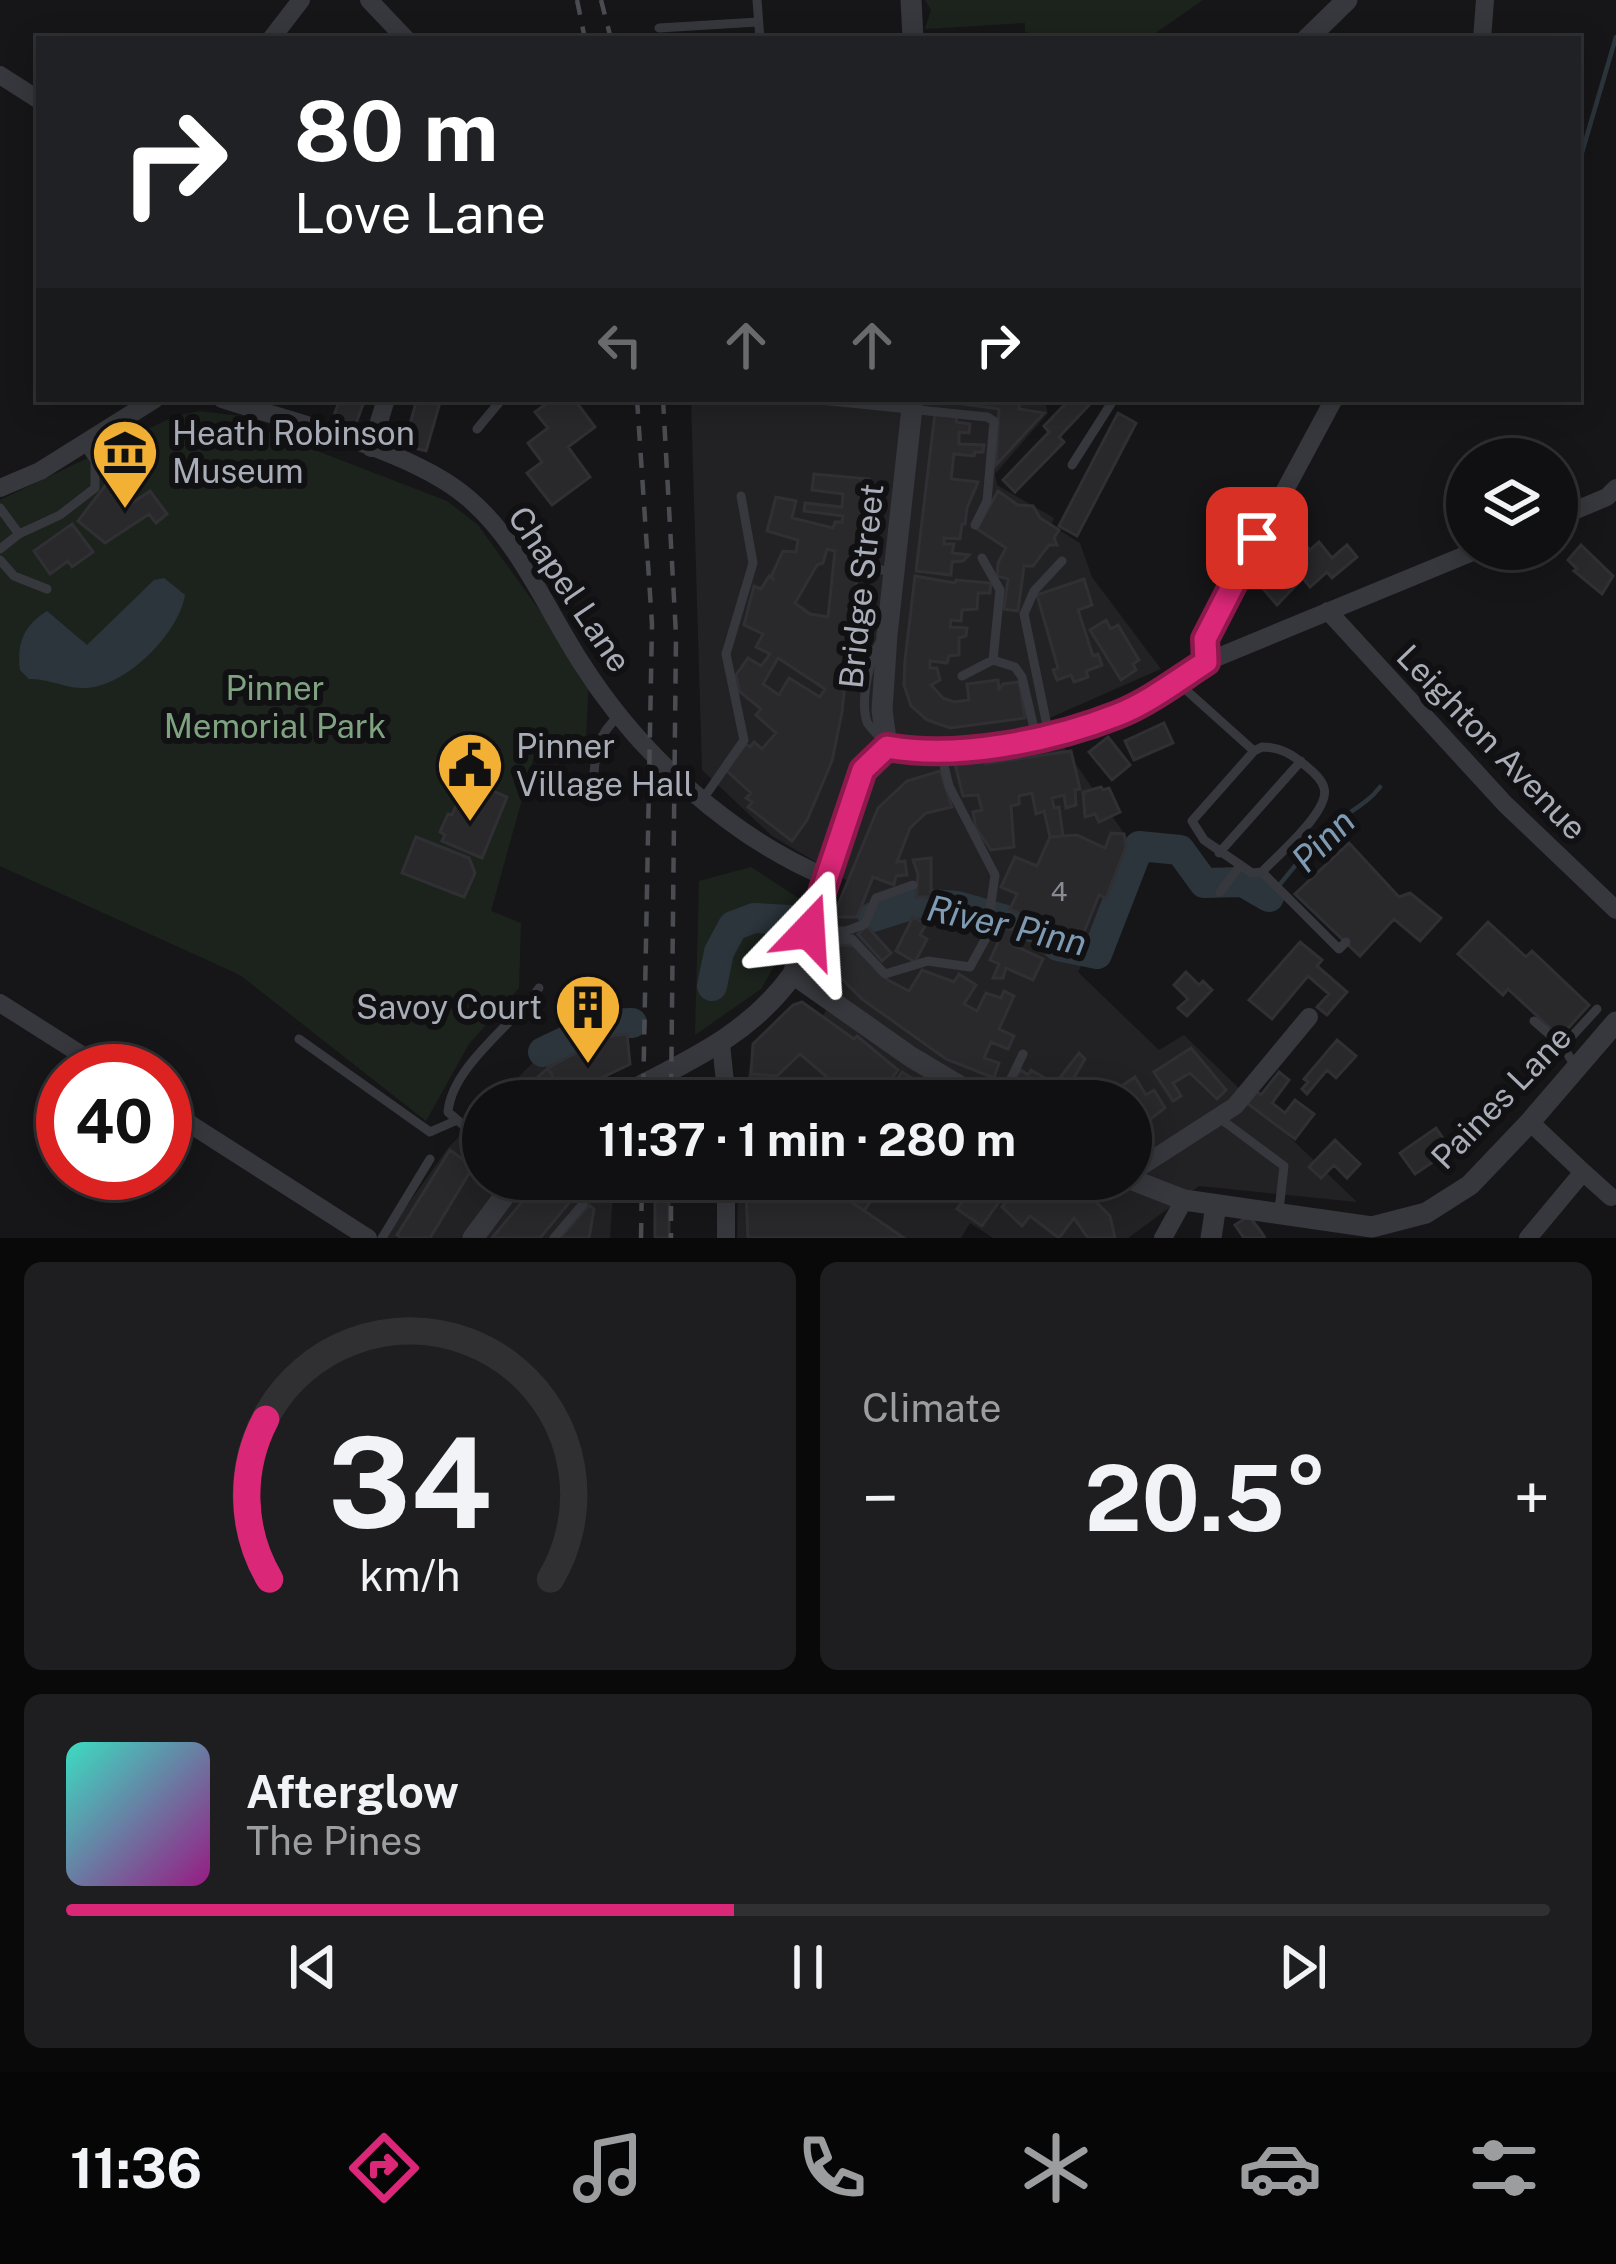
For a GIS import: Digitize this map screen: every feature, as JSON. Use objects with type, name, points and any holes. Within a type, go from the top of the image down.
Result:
[{"type":"street","points":[[273,36],[301,0]]},
{"type":"street","points":[[369,0],[403,36]]},
{"type":"street","points":[[910,0],[914,36]]},
{"type":"street","points":[[1310,36],[1347,0]]},
{"type":"street","points":[[1482,36],[1485,0]]},
{"type":"street","points":[[0,75],[36,98]]},
{"type":"street","points":[[0,488],[40,471],[150,402]]},
{"type":"street","name":"Chapel Lane","points":[[231,402],[371,448],[448,485],[484,514],[535,582],[583,666],[620,715],[703,799],[770,849],[829,878]]},
{"type":"street","points":[[371,448],[385,402]]},
{"type":"street","points":[[1206,662],[1205,639],[1332,402]]},
{"type":"street","name":"Bridge Street","points":[[887,747],[882,710],[887,634],[913,404]]},
{"type":"street","points":[[1578,509],[1616,488]]},
{"type":"street","points":[[652,1080],[721,1044],[774,1001],[793,974],[863,770],[887,747],[941,753],[1042,736],[1122,714],[1206,662],[1446,563]]},
{"type":"street","name":"Leighton Avenue","points":[[1328,611],[1505,804],[1616,910]]},
{"type":"street","points":[[793,974],[950,1080]]},
{"type":"street","points":[[0,1003],[65,1044]]},
{"type":"street","name":"Paines Lane","points":[[1152,1186],[1184,1200],[1372,1227],[1426,1213],[1470,1185],[1530,1122],[1576,1068],[1607,1015]]},
{"type":"street","points":[[1152,1161],[1235,1106],[1309,1017]]},
{"type":"street","points":[[721,1044],[725,1080]]},
{"type":"street","points":[[1530,1122],[1611,1197]]},
{"type":"street","points":[[192,1125],[368,1238]]},
{"type":"street","points":[[1531,1237],[1583,1172]]},
{"type":"street","points":[[473,1238],[501,1200]]},
{"type":"street","points":[[726,1200],[726,1238]]},
{"type":"street","points":[[1163,1238],[1184,1200]]},
{"type":"street","points":[[1211,1238],[1216,1205]]},
{"type":"lane","points":[[757,0],[760,36]]},
{"type":"lane","points":[[659,28],[758,22]]},
{"type":"lane","points":[[476,429],[499,402]]},
{"type":"lane","points":[[867,402],[913,404],[994,422],[987,501],[975,525]]},
{"type":"lane","points":[[1072,465],[1112,402]]},
{"type":"lane","points":[[0,549],[95,488],[95,461],[83,444]]},
{"type":"lane","points":[[741,496],[753,562],[726,654],[744,740]]},
{"type":"lane","points":[[0,508],[19,534]]},
{"type":"lane","points":[[982,558],[1000,590],[993,660]]},
{"type":"lane","points":[[0,560],[14,576],[47,589]]},
{"type":"lane","points":[[1042,736],[1024,614],[1034,591],[1062,561]]},
{"type":"lane","points":[[858,564],[894,573]]},
{"type":"lane","points":[[962,676],[993,660],[1015,667],[1042,736]]},
{"type":"lane","points":[[1177,681],[1254,751]]},
{"type":"lane","points":[[592,789],[596,742],[620,715]]},
{"type":"lane","points":[[703,799],[744,740],[761,736]]},
{"type":"lane","points":[[1265,875],[1317,814],[1326,794],[1324,784],[1301,761],[1269,747],[1254,751],[1192,820],[1199,835],[1236,870],[1265,875],[1340,949],[1346,942]]},
{"type":"lane","points":[[806,938],[852,938],[885,974],[928,961],[970,967],[986,938],[995,875],[949,786],[941,753]]},
{"type":"lane","points":[[1220,853],[1301,761]]},
{"type":"lane","points":[[1220,892],[1236,870]]},
{"type":"lane","points":[[806,938],[865,924],[876,898],[913,885]]},
{"type":"lane","points":[[462,1126],[448,1112],[449,1098],[484,1047],[539,988]]},
{"type":"lane","points":[[1563,1046],[1607,1015]]},
{"type":"lane","points":[[1534,1021],[1563,1046],[1576,1068]]},
{"type":"lane","points":[[299,1039],[430,1132],[455,1120]]},
{"type":"lane","points":[[1011,1080],[1024,1054]]},
{"type":"lane","points":[[1218,1117],[1283,1165],[1279,1214]]},
{"type":"lane","points":[[382,1238],[430,1159]]},
{"type":"lane","points":[[554,1238],[583,1204]]},
{"type":"shaded area","points":[[691,402],[1045,402],[1048,413],[995,474],[997,485],[1054,518],[1051,525],[1080,543],[1092,577],[1161,669],[1045,720],[1133,846],[1078,972],[1159,1050],[1184,1035],[1357,1202],[1199,1186],[1128,1238],[993,1238],[970,1223],[961,1238],[737,1238],[738,1200],[1152,1200],[1152,1080],[747,1080],[752,1051],[798,1005],[822,1017],[844,982],[824,953],[848,881],[772,836],[702,770]]},
{"type":"shaded area","points":[[164,578],[185,595],[181,610],[162,641],[133,668],[85,688],[29,679],[20,670],[23,636],[47,611],[87,645],[154,580]]},
{"type":"shaded area","points":[[586,1010],[598,1080],[515,1080]]},
{"type":"shaded area","points":[[462,1134],[462,1200],[613,1200],[610,1238],[384,1238]]},
{"type":"green space","points":[[925,0],[1203,0],[1151,36],[1044,36],[1025,32],[1025,23],[925,29],[931,10]]},
{"type":"green space","name":"Pinner Memorial Park","points":[[200,411],[241,416],[260,429],[447,501],[478,525],[589,679],[586,736],[536,749],[491,911],[521,923],[519,988],[469,1044],[426,1121],[240,975],[0,866],[0,500],[175,416]]},
{"type":"green space","points":[[751,867],[800,899],[761,989],[695,1035],[699,881]]},
{"type":"building","points":[[339,402],[364,402],[355,426],[333,418]]},
{"type":"building","points":[[416,402],[440,402],[426,451],[404,445]]},
{"type":"building","points":[[549,402],[576,402],[595,427],[568,447],[590,477],[552,505],[527,473],[542,462],[528,443],[548,428],[535,412]]},
{"type":"building","points":[[949,402],[1020,402],[1019,409],[1044,413],[996,465],[999,409]]},
{"type":"building","points":[[1067,402],[1090,404],[1059,437],[1064,442],[1015,492],[1003,480],[1049,432],[1044,426]]},
{"type":"building","points":[[935,413],[957,415],[956,422],[970,424],[969,433],[959,432],[959,444],[984,445],[983,452],[974,456],[954,454],[951,479],[978,482],[960,539],[944,538],[944,544],[954,544],[952,553],[969,555],[952,562],[951,575],[916,571]]},
{"type":"building","points":[[1118,413],[1136,423],[1077,536],[1059,526]]},
{"type":"building","points":[[814,474],[869,479],[852,643],[832,761],[807,820],[792,841],[748,807],[752,802],[746,798],[751,793],[726,770],[746,744],[750,747],[754,742],[762,749],[776,733],[756,715],[761,709],[740,692],[736,675],[748,658],[761,666],[770,654],[756,647],[763,634],[744,625],[754,586],[761,589],[769,576],[773,579],[783,551],[796,552],[798,540],[767,531],[776,497],[796,501],[792,518],[833,528],[835,522],[842,522],[843,516],[804,511],[805,503],[842,507],[843,494],[812,490]],"holes":[[[827,549],[835,551],[828,617],[810,614],[795,603],[817,565],[823,563]],[[778,658],[825,689],[820,697],[789,678],[779,695],[763,684]]]},
{"type":"building","name":"Heath Robinson Museum","points":[[108,482],[126,507],[150,491],[167,514],[156,523],[149,514],[105,543],[78,521]]},
{"type":"building","points":[[998,491],[1018,505],[1033,506],[1040,518],[1059,530],[1054,538],[1057,545],[1049,545],[1033,566],[1024,566],[1018,611],[1004,609],[1008,579],[997,576],[1006,548],[977,529]]},
{"type":"building","points":[[72,524],[93,552],[72,567],[68,561],[50,574],[34,551]]},
{"type":"building","points":[[1299,538],[1310,550],[1319,542],[1332,558],[1347,545],[1357,557],[1332,578],[1327,572],[1310,587],[1303,578],[1277,605],[1260,585],[1288,561],[1281,554]]},
{"type":"building","points":[[1581,545],[1613,576],[1602,594],[1574,571],[1578,570]]},
{"type":"building","points":[[915,576],[991,583],[990,593],[978,593],[977,609],[962,610],[961,621],[951,620],[950,627],[967,628],[966,636],[959,638],[959,655],[949,656],[947,663],[930,661],[940,680],[931,685],[954,702],[969,700],[967,684],[998,680],[999,689],[1019,682],[1025,718],[950,728],[927,720],[911,706],[904,685]]},
{"type":"building","points":[[1084,579],[1092,605],[1078,610],[1093,656],[1098,654],[1102,665],[1074,682],[1071,675],[1057,680],[1053,670],[1058,668],[1037,595]]},
{"type":"building","points":[[1106,620],[1111,629],[1118,625],[1139,660],[1133,664],[1136,670],[1121,680],[1090,630]]},
{"type":"building","points":[[1164,723],[1173,743],[1134,760],[1125,741]]},
{"type":"building","points":[[1108,737],[1130,765],[1112,780],[1089,752]]},
{"type":"building","points":[[1071,751],[1080,789],[1075,790],[1076,805],[1066,808],[1064,795],[1052,798],[1054,808],[1059,807],[1063,836],[1050,837],[1044,811],[1036,814],[1032,793],[1019,796],[1019,804],[1011,806],[1014,847],[991,850],[976,828],[973,812],[982,810],[978,795],[963,796],[954,760],[984,756],[985,764]]},
{"type":"building","points":[[940,771],[952,807],[926,813],[910,828],[897,862],[905,861],[907,875],[896,876],[894,885],[873,877],[857,917],[833,917],[878,808],[907,781]]},
{"type":"building","name":"Pinner Village Hall","points":[[467,780],[507,797],[482,858],[442,841],[445,835],[440,832]]},
{"type":"building","points":[[1109,788],[1120,812],[1099,822],[1095,814],[1085,817],[1083,792]]},
{"type":"building","points":[[1111,833],[1124,834],[1126,847],[1106,898],[1099,895],[1080,942],[1010,909],[1017,894],[1001,887],[1015,857],[1037,866],[1050,837],[1077,835],[1105,848]]},
{"type":"building","points":[[416,837],[469,858],[475,873],[464,897],[402,873]]},
{"type":"building","points":[[1349,843],[1399,897],[1410,893],[1441,918],[1420,941],[1394,919],[1360,956],[1295,894]]},
{"type":"building","points":[[931,858],[931,897],[916,897],[918,874],[913,860]]},
{"type":"building","points":[[913,917],[926,924],[920,935],[927,939],[915,962],[896,951]]},
{"type":"building","points":[[1488,922],[1526,957],[1532,951],[1589,1005],[1560,1037],[1508,989],[1503,995],[1458,954]]},
{"type":"building","points":[[867,926],[891,953],[882,961],[858,934]]},
{"type":"building","points":[[1005,927],[1017,932],[1011,944],[1043,959],[1033,980],[1006,968],[1003,978],[993,978],[999,964],[990,960]]},
{"type":"building","points":[[1300,942],[1322,960],[1317,966],[1347,992],[1327,1015],[1317,1007],[1329,994],[1308,976],[1272,1019],[1249,1000]]},
{"type":"building","points":[[853,945],[888,980],[909,991],[922,970],[954,982],[959,974],[976,985],[964,1004],[977,1011],[986,993],[1001,998],[1004,991],[1014,996],[999,1029],[1014,1036],[1008,1049],[991,1042],[984,1058],[999,1063],[994,1078],[946,1059],[862,999],[831,968],[821,947]]},
{"type":"building","points":[[1186,972],[1212,990],[1187,1016],[1178,1008],[1188,999],[1174,985]]},
{"type":"building","points":[[802,1002],[854,1039],[857,1036],[898,1070],[891,1080],[830,1080],[800,1054],[777,1076],[751,1074],[753,1044]]},
{"type":"building","name":"Savoy Court","points":[[627,1034],[630,1064],[597,1080],[555,1080],[548,1068],[605,1037]]},
{"type":"building","points":[[1337,1040],[1356,1056],[1336,1078],[1327,1070],[1307,1094],[1302,1089],[1308,1082],[1304,1079]]},
{"type":"building","points":[[1191,1048],[1226,1090],[1217,1099],[1190,1073],[1173,1083],[1181,1096],[1173,1101],[1154,1072]]},
{"type":"building","points":[[1079,1053],[1085,1059],[1073,1080],[1058,1080]]},
{"type":"building","points":[[548,1068],[555,1080],[535,1080]]},
{"type":"building","points":[[1021,1070],[1028,1075],[1031,1070],[1048,1080],[1013,1080]]},
{"type":"building","points":[[1279,1072],[1289,1080],[1272,1103],[1285,1113],[1295,1100],[1314,1114],[1295,1139],[1247,1103],[1256,1091],[1261,1095]]},
{"type":"building","points":[[751,1074],[777,1076],[776,1080],[751,1080]]},
{"type":"building","points":[[1154,1090],[1165,1108],[1152,1118],[1152,1091]]},
{"type":"building","points":[[1436,1128],[1451,1150],[1415,1174],[1400,1153]]},
{"type":"building","points":[[1335,1140],[1360,1164],[1347,1178],[1334,1165],[1321,1178],[1309,1167]]},
{"type":"building","points":[[450,1150],[462,1159],[462,1185],[430,1238],[397,1235]]},
{"type":"building","points":[[524,1200],[571,1200],[540,1238],[492,1238]]},
{"type":"building","points":[[655,1200],[669,1200],[669,1238],[655,1238]]},
{"type":"building","points":[[746,1200],[849,1200],[904,1238],[748,1238]]},
{"type":"building","points":[[848,1200],[872,1200],[864,1211]]},
{"type":"building","points":[[964,1200],[1000,1200],[982,1226],[957,1209]]},
{"type":"building","points":[[1007,1200],[1094,1200],[1110,1216],[1115,1238],[1088,1238],[1074,1218],[1059,1238],[1030,1216],[1022,1226],[1002,1207]]},
{"type":"building","points":[[589,1205],[594,1209],[589,1238],[560,1238]]},
{"type":"building","points":[[1249,1216],[1265,1238],[1244,1238],[1235,1225]]},
{"type":"waterway","points":[[1581,156],[1616,37]]},
{"type":"waterway","name":"Pinn","points":[[1269,897],[1327,830],[1380,787]]},
{"type":"waterway","name":"River Pinn","points":[[873,917],[917,903],[957,906],[1038,929],[1058,946],[1097,954],[1139,846],[1180,850],[1204,883],[1243,882],[1269,897]]},
{"type":"waterway","name":"River Pinn","points":[[712,986],[719,952],[733,926],[754,918],[790,920]]},
{"type":"waterway","name":"River Pinn","points":[[543,1052],[602,1024],[632,1023]]},
{"type":"railway","points":[[577,0],[584,36]]},
{"type":"railway","points":[[601,0],[610,36]]},
{"type":"railway","points":[[637,402],[652,624],[643,1080]]},
{"type":"railway","points":[[663,402],[676,635],[671,1080]]},
{"type":"railway","points":[[641,1238],[642,1200]]},
{"type":"railway","points":[[671,1200],[671,1238]]},
{"type":"place","name":"Heath Robinson Museum","points":[[125,511]]},
{"type":"place","name":"Pinner Village Hall","points":[[470,824]]},
{"type":"place","name":"Savoy Court","points":[[588,1066]]},
{"type":"route","points":[[809,931],[863,770],[887,747],[941,753],[1030,739],[1122,714],[1206,662],[1205,639],[1257,538]]}]
